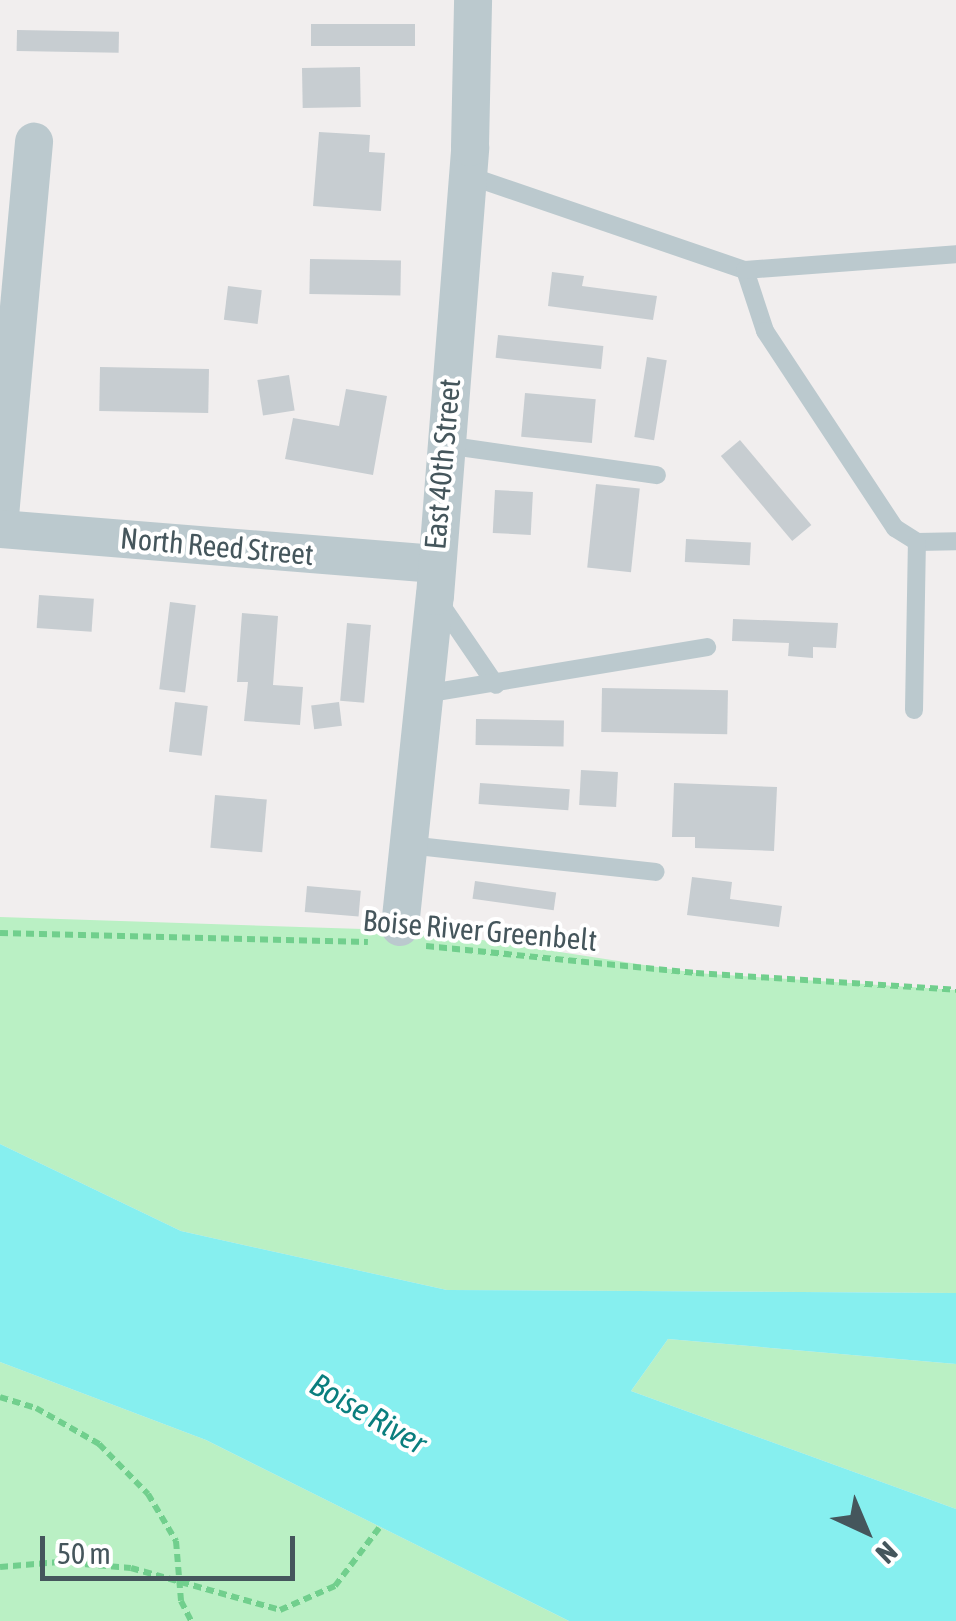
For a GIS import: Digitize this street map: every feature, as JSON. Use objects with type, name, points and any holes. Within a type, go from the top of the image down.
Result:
[{"type":"street","name":"East 40th Street","points":[[400,938],[467,175],[473,0]]},
{"type":"street","points":[[0,516],[34,142]]},
{"type":"street","name":"North Reed Street","points":[[0,529],[434,580]]},
{"type":"lane","points":[[467,175],[744,270],[956,254]]},
{"type":"lane","points":[[744,270],[765,330],[894,528],[917,542],[956,541]]},
{"type":"lane","points":[[444,444],[657,475]]},
{"type":"lane","points":[[914,710],[917,542]]},
{"type":"lane","points":[[434,580],[496,685]]},
{"type":"lane","points":[[424,694],[706,647]]},
{"type":"lane","points":[[408,845],[656,872]]},
{"type":"path","name":"Boise River Greenbelt","points":[[0,933],[94,930],[400,938],[696,974],[956,990]]},
{"type":"path","points":[[0,1397],[36,1408],[123,1466],[167,1522],[191,1621]]},
{"type":"path","points":[[0,1567],[100,1564],[280,1610],[335,1586],[379,1528]]},
{"type":"green space","points":[[0,917],[424,931],[696,973],[956,990],[956,1293],[447,1290],[181,1231],[0,1144]]},
{"type":"green space","points":[[668,1339],[956,1364],[956,1509],[631,1391]]},
{"type":"green space","points":[[0,1362],[206,1440],[569,1621],[0,1621]]},
{"type":"water","name":"Boise River","points":[[0,1144],[181,1231],[447,1290],[956,1293],[956,1364],[668,1339],[631,1391],[956,1509],[956,1621],[569,1621],[206,1440],[0,1362]]},
{"type":"building","points":[[311,24],[415,24],[415,46],[311,46]]},
{"type":"building","points":[[17,30],[119,32],[119,53],[17,51]]},
{"type":"building","points":[[360,67],[361,107],[303,108],[302,68]]},
{"type":"building","points":[[319,132],[370,135],[369,152],[385,153],[381,211],[313,206]]},
{"type":"building","points":[[310,259],[401,261],[400,296],[309,294]]},
{"type":"building","points":[[552,272],[584,276],[582,286],[657,296],[653,320],[548,306]]},
{"type":"building","points":[[228,286],[262,290],[258,324],[224,320]]},
{"type":"building","points":[[498,335],[603,346],[601,369],[496,358]]},
{"type":"building","points":[[647,357],[667,360],[654,440],[634,437]]},
{"type":"building","points":[[100,367],[209,369],[208,413],[99,411]]},
{"type":"building","points":[[289,375],[295,411],[263,416],[257,380]]},
{"type":"building","points":[[346,389],[387,396],[373,475],[285,459],[293,418],[339,426]]},
{"type":"building","points":[[525,393],[596,399],[592,443],[521,437]]},
{"type":"building","points":[[740,440],[811,525],[792,541],[721,456]]},
{"type":"building","points":[[596,484],[640,489],[631,572],[587,568]]},
{"type":"building","points":[[495,490],[533,492],[531,535],[493,533]]},
{"type":"building","points":[[686,539],[751,542],[750,565],[685,562]]},
{"type":"building","points":[[39,595],[94,599],[92,632],[37,628]]},
{"type":"building","points":[[170,602],[196,605],[185,693],[159,689]]},
{"type":"building","points":[[242,613],[278,616],[273,685],[303,687],[300,725],[244,721],[248,682],[237,682]]},
{"type":"building","points":[[733,619],[838,623],[836,648],[813,647],[813,658],[788,656],[789,643],[732,641]]},
{"type":"building","points":[[347,623],[371,625],[364,703],[340,701]]},
{"type":"building","points":[[602,688],[728,690],[727,734],[601,732]]},
{"type":"building","points":[[175,702],[208,706],[202,756],[169,752]]},
{"type":"building","points":[[339,702],[342,726],[314,729],[311,705]]},
{"type":"building","points":[[476,719],[564,721],[564,747],[476,745]]},
{"type":"building","points":[[581,770],[618,772],[616,807],[579,805]]},
{"type":"building","points":[[480,783],[570,789],[568,810],[479,804]]},
{"type":"building","points":[[674,783],[777,787],[774,851],[695,848],[695,837],[672,837]]},
{"type":"building","points":[[215,795],[267,800],[262,852],[210,848]]},
{"type":"building","points":[[692,877],[732,882],[730,899],[782,906],[779,927],[687,915]]},
{"type":"building","points":[[475,881],[556,892],[554,910],[472,899]]},
{"type":"building","points":[[307,886],[361,891],[359,917],[305,912]]}]
